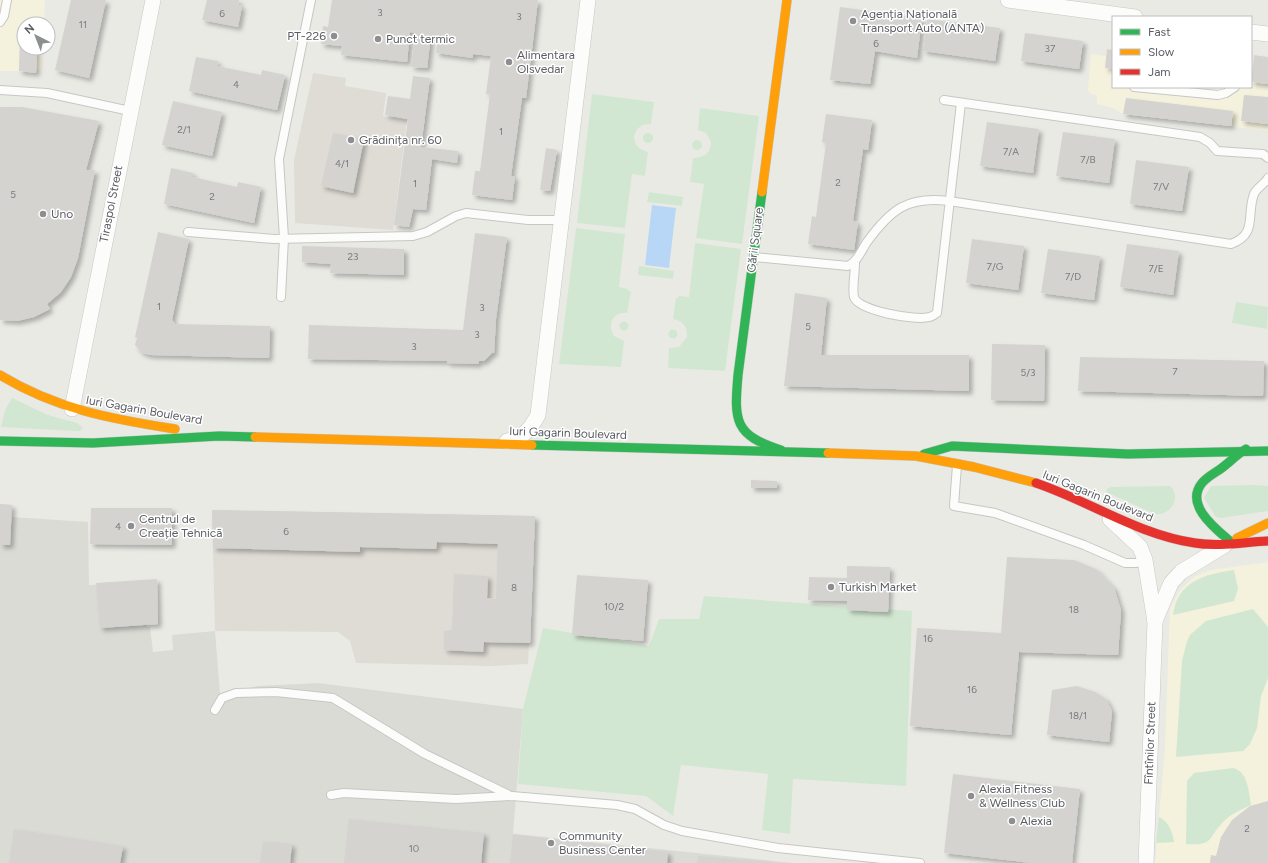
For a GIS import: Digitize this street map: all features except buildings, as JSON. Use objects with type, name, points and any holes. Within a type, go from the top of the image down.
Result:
[{"type":"main road","name":"Gării Square","points":[[786,452],[761,445],[750,438],[741,428],[736,416],[738,375],[787,0]]},
{"type":"main road","name":"Iuri Gagarin Boulevard","points":[[0,375],[27,392],[72,409],[121,421],[219,436]]},
{"type":"main road","name":"Iuri Gagarin Boulevard","points":[[0,441],[94,443],[219,436],[916,456],[979,466],[1031,481],[1144,528],[1174,538],[1197,543],[1231,542],[1268,523]]},
{"type":"main road","points":[[1258,442],[1244,450],[1207,479],[1200,487],[1197,496],[1198,506],[1213,526],[1231,542],[1268,541]]},
{"type":"main road","name":"Iuri Gagarin Boulevard","points":[[916,456],[952,446],[1151,454],[1187,454],[1244,450],[1268,451]]},
{"type":"street","name":"Tiraspol Street","points":[[72,409],[153,0]]},
{"type":"street","points":[[488,443],[512,440],[524,435],[532,426],[538,415],[588,0]]},
{"type":"street","points":[[1008,0],[1128,16]]},
{"type":"street","points":[[1252,32],[1268,34]]},
{"type":"street","name":"Fîntînilor Street","points":[[1098,508],[1140,548],[1145,560],[1155,622],[1146,863]]},
{"type":"street","name":"Fîntînilor Street","points":[[1155,622],[1171,583],[1181,572],[1231,542]]},
{"type":"lane","points":[[0,22],[4,16],[7,0]]},
{"type":"lane","points":[[281,297],[284,238],[279,159],[311,0]]},
{"type":"lane","points":[[1146,88],[1218,94],[1226,93],[1234,88]]},
{"type":"lane","points":[[0,90],[47,94],[130,111]]},
{"type":"lane","points":[[944,100],[1200,137],[1210,143],[1217,151],[1263,154],[1268,158]]},
{"type":"lane","points":[[961,103],[949,201],[939,304],[937,313],[930,317],[920,318],[871,310],[858,303],[854,297],[855,263],[866,243],[883,223],[905,205],[920,200],[949,201],[1231,244],[1241,240],[1247,234],[1254,194],[1268,178]]},
{"type":"lane","points":[[188,232],[274,239],[413,236],[427,232],[456,216],[466,213],[528,220],[562,220]]},
{"type":"lane","points":[[753,257],[841,267],[855,263]]},
{"type":"lane","points":[[957,463],[954,506],[995,513],[1125,563],[1136,563],[1145,560]]},
{"type":"lane","points":[[215,710],[222,698],[236,693],[276,692],[333,698],[425,754],[512,796]]},
{"type":"lane","points":[[331,795],[344,793],[456,799],[512,796],[617,805],[635,809],[664,825],[682,831],[778,848],[920,863]]},
{"type":"shaded area","points":[[0,0],[45,0],[44,16],[16,16],[16,56],[19,56],[19,71],[0,71]]},
{"type":"shaded area","points":[[1107,49],[1112,50],[1112,88],[1252,88],[1252,60],[1254,55],[1268,57],[1268,131],[1123,114],[1113,108],[1097,104],[1097,95],[1091,94],[1088,90],[1091,54],[1106,56]]},
{"type":"shaded area","points":[[37,56],[42,56],[41,69],[36,69]]},
{"type":"shaded area","name":"Grădinița nr. 60","points":[[313,73],[346,78],[345,86],[386,93],[383,116],[407,120],[393,230],[295,223],[294,160]]},
{"type":"shaded area","points":[[0,504],[12,505],[12,517],[88,522],[89,585],[145,582],[147,627],[150,627],[153,652],[173,650],[172,635],[215,631],[220,694],[258,686],[318,683],[523,709],[513,834],[793,863],[0,863]]},
{"type":"shaded area","points":[[212,510],[535,516],[528,664],[492,666],[356,663],[350,641],[338,632],[215,631]]},
{"type":"shaded area","points":[[1268,562],[1268,863],[1155,863],[1165,748],[1170,608],[1180,590],[1194,577],[1211,570]]},
{"type":"green space","points":[[592,94],[654,102],[651,124],[640,127],[634,136],[638,147],[648,152],[645,176],[632,174],[625,228],[577,223]]},
{"type":"green space","points":[[700,108],[759,116],[742,244],[696,238],[704,184],[690,182],[693,158],[704,156],[711,146],[711,142],[706,133],[698,130]]},
{"type":"green space","points":[[646,133],[650,133],[652,134],[652,142],[646,143],[643,140],[643,136]]},
{"type":"green space","points":[[695,140],[699,140],[701,141],[701,149],[695,150],[692,147],[692,143]]},
{"type":"green space","points":[[649,192],[683,197],[682,206],[647,202]]},
{"type":"green space","points":[[576,228],[625,234],[619,287],[631,291],[627,313],[618,314],[611,323],[614,336],[624,341],[621,367],[559,364]]},
{"type":"green space","points":[[695,243],[741,249],[725,371],[668,368],[669,348],[679,347],[687,337],[684,325],[680,321],[673,319],[676,298],[679,296],[689,297]]},
{"type":"green space","points":[[639,266],[674,271],[673,279],[638,275]]},
{"type":"green space","points":[[1236,302],[1268,307],[1267,329],[1232,323]]},
{"type":"green space","points":[[622,322],[626,322],[628,326],[626,330],[622,330],[620,328],[620,324]]},
{"type":"green space","points":[[673,329],[678,334],[673,339],[668,334]]},
{"type":"green space","points":[[12,398],[48,415],[77,423],[83,428],[80,431],[75,431],[1,427],[5,410]]},
{"type":"green space","points":[[1170,486],[1175,495],[1175,500],[1170,509],[1161,514],[1155,514],[1106,492],[1107,489],[1111,487]]},
{"type":"green space","points":[[1211,486],[1268,486],[1268,511],[1221,518],[1216,517],[1204,498]]},
{"type":"green space","points":[[1234,570],[1238,589],[1234,601],[1173,615],[1180,594],[1194,581],[1213,574]]},
{"type":"green space","points":[[704,596],[912,611],[906,786],[793,779],[790,834],[762,830],[768,774],[681,765],[673,816],[646,796],[518,784],[523,709],[543,628],[649,646],[659,619],[699,619]]},
{"type":"green space","points":[[1253,609],[1268,627],[1268,678],[1261,696],[1257,728],[1250,744],[1243,751],[1176,757],[1182,661],[1190,635],[1206,621]]},
{"type":"green space","points":[[1233,768],[1242,773],[1245,778],[1251,805],[1227,818],[1210,840],[1202,844],[1186,844],[1187,781],[1194,773]]},
{"type":"green space","points":[[1159,817],[1170,827],[1174,842],[1156,843]]},
{"type":"water","points":[[652,205],[676,208],[669,268],[645,265]]},
{"type":"traffic: fast","points":[[762,192],[738,375],[736,404],[740,424],[746,432],[765,444],[781,450]]},
{"type":"traffic: fast","points":[[0,441],[93,443],[219,436],[255,437]]},
{"type":"traffic: fast","points":[[532,445],[828,453]]},
{"type":"traffic: fast","points":[[924,454],[952,446],[1128,454],[1268,451]]},
{"type":"traffic: fast","points":[[1231,542],[1204,516],[1199,508],[1197,491],[1206,479],[1246,449]]},
{"type":"traffic: slow","points":[[762,192],[787,0]]},
{"type":"traffic: slow","points":[[0,375],[21,387],[84,411],[175,429]]},
{"type":"traffic: slow","points":[[255,437],[532,445]]},
{"type":"traffic: slow","points":[[828,453],[916,456],[974,467],[1036,483]]},
{"type":"traffic: slow","points":[[1237,538],[1268,523]]},
{"type":"traffic: jam","points":[[1036,483],[1056,490],[1114,517],[1154,533],[1174,539],[1213,545],[1268,541]]},
{"type":"place","name":"Agenția Națională Transport Auto (ANTA)","points":[[853,21]]},
{"type":"place","name":"PT-226","points":[[334,36]]},
{"type":"place","name":"Punct termic","points":[[378,39]]},
{"type":"place","name":"Alimentara Olsvedar","points":[[509,62]]},
{"type":"place","name":"Grădinița nr. 60","points":[[351,140]]},
{"type":"place","name":"Uno","points":[[43,214]]},
{"type":"place","name":"Centrul de Creație Tehnică","points":[[131,526]]},
{"type":"place","name":"Turkish Market","points":[[831,587]]},
{"type":"place","name":"Alexia Fitness & Wellness Club","points":[[971,796]]},
{"type":"place","name":"Alexia","points":[[1012,821]]},
{"type":"place","name":"Community Business Center","points":[[551,843]]}]
